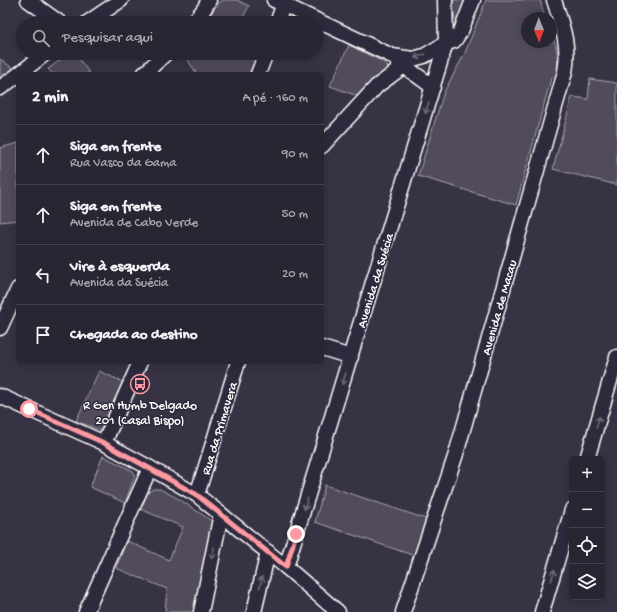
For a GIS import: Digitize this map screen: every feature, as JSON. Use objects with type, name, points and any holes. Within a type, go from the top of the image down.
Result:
[{"type":"street","points":[[28,0],[50,16]]},
{"type":"street","points":[[97,16],[121,0]]},
{"type":"street","points":[[198,16],[209,0]]},
{"type":"street","points":[[445,0],[446,44]]},
{"type":"street","points":[[392,56],[413,59],[424,56],[454,41],[461,31],[473,0]]},
{"type":"street","name":"Avenida de Macau","points":[[403,612],[456,454],[565,72],[567,59],[565,38],[554,0]]},
{"type":"street","points":[[278,16],[281,1],[311,16]]},
{"type":"street","points":[[324,22],[392,56],[433,87]]},
{"type":"street","name":"Avenida da Suécia","points":[[286,567],[446,44]]},
{"type":"street","points":[[21,72],[37,60]]},
{"type":"street","points":[[146,72],[159,60]]},
{"type":"street","points":[[259,72],[263,60]]},
{"type":"street","points":[[324,144],[377,86],[404,66]]},
{"type":"street","points":[[0,88],[16,76]]},
{"type":"street","points":[[0,328],[16,293]]},
{"type":"street","points":[[324,349],[351,357]]},
{"type":"street","points":[[588,456],[617,356]]},
{"type":"street","points":[[104,443],[139,364]]},
{"type":"street","name":"Rua da Primavera","points":[[197,495],[237,364]]},
{"type":"street","points":[[0,396],[104,443],[197,495],[268,552],[338,612]]},
{"type":"street","points":[[86,612],[150,468]]},
{"type":"street","points":[[201,612],[221,514]]},
{"type":"street","points":[[542,612],[569,520]]},
{"type":"street","points":[[254,612],[268,552]]},
{"type":"shaded area","points":[[223,0],[237,0],[249,6],[244,16],[209,16]]},
{"type":"shaded area","points":[[452,0],[464,0],[459,20],[455,20]]},
{"type":"shaded area","points":[[486,0],[540,0],[543,12],[521,12],[521,48],[557,48],[557,75],[551,79],[516,205],[418,176],[444,92],[465,53]]},
{"type":"shaded area","points":[[349,45],[385,63],[388,67],[358,96],[330,86]]},
{"type":"shaded area","points":[[0,59],[14,69],[0,78]]},
{"type":"shaded area","points":[[60,60],[80,60],[89,72],[51,72],[48,69]]},
{"type":"shaded area","points":[[188,60],[255,60],[250,72],[196,72]]},
{"type":"shaded area","points":[[590,79],[617,83],[617,185],[553,169],[572,97],[588,99]]},
{"type":"shaded area","points":[[16,144],[16,220],[0,222],[0,148]]},
{"type":"shaded area","points":[[99,371],[123,382],[104,428],[100,430],[76,421]]},
{"type":"shaded area","points":[[103,456],[133,471],[135,475],[125,503],[90,487]]},
{"type":"shaded area","points":[[325,485],[426,519],[415,556],[315,522]]},
{"type":"shaded area","points":[[153,489],[160,489],[179,499],[213,522],[195,612],[165,612],[167,589],[116,568],[127,541],[169,560],[183,527],[140,509],[148,493]]},
{"type":"place","name":"R Gen Humb Delgado 201 (Casal Bispo)","points":[[140,384]]},
{"type":"route","points":[[29,409],[104,443],[197,495],[286,567],[296,534]]}]
